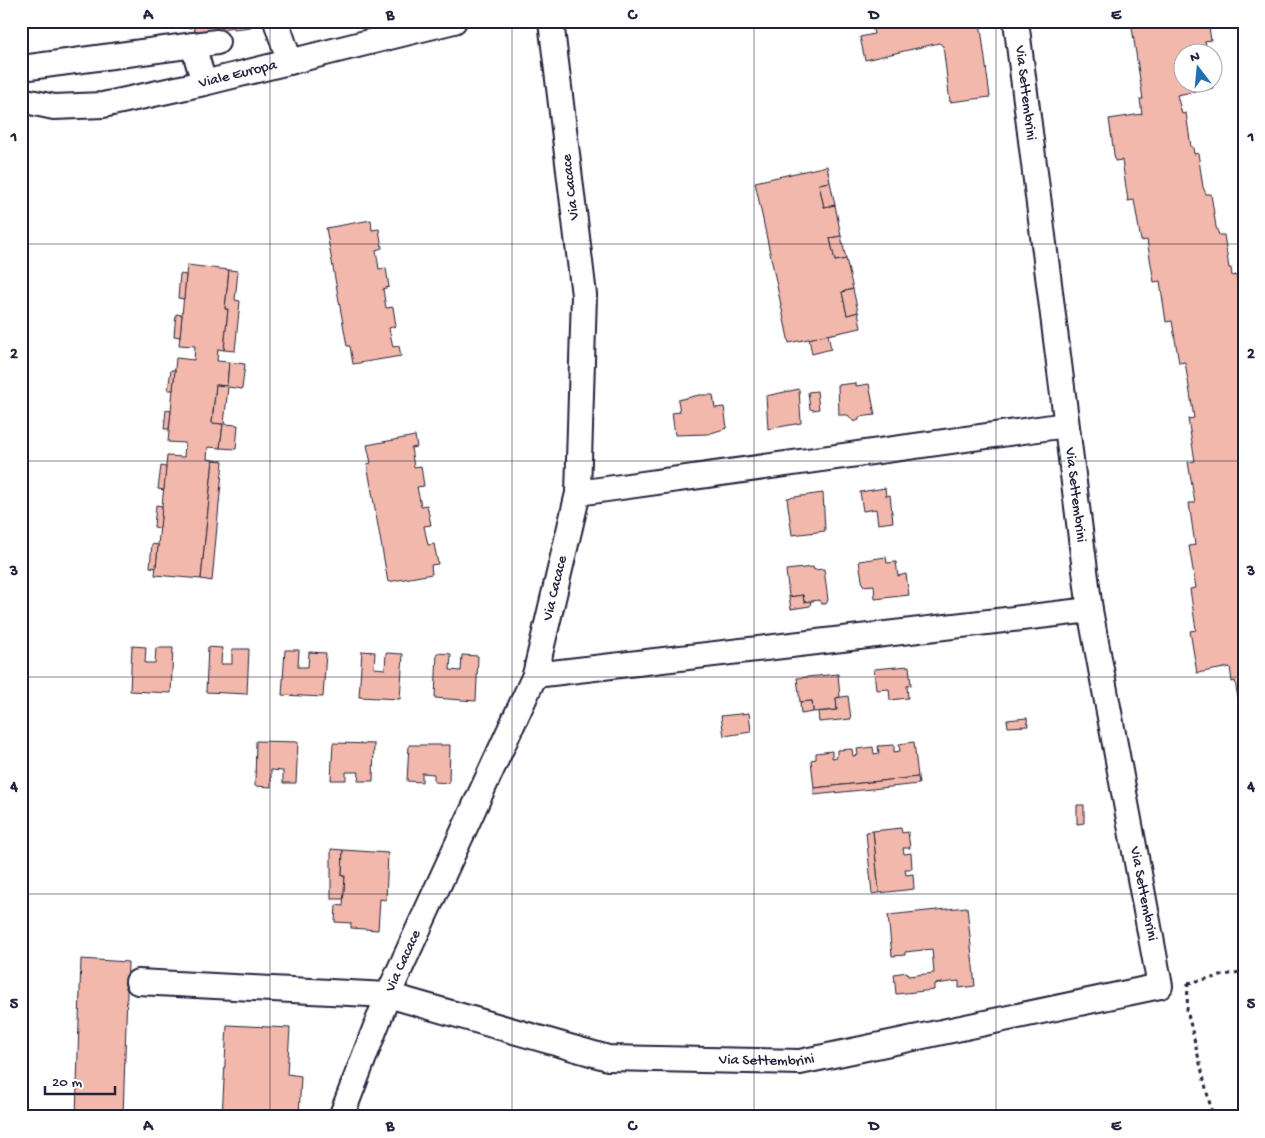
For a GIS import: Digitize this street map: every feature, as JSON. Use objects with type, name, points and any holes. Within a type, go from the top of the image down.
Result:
[{"type":"street","points":[[276,21],[290,62]]},
{"type":"street","name":"Viale Europa","points":[[24,100],[54,107],[103,105],[204,83],[454,21]]},
{"type":"street","name":"Via Cacace","points":[[341,1117],[388,995],[534,675],[578,493],[584,295],[551,21]]},
{"type":"street","name":"Via Settembrini","points":[[138,982],[388,995],[608,1058],[800,1062],[1160,986],[1090,610],[1016,21]]},
{"type":"street","points":[[22,68],[217,42]]},
{"type":"street","points":[[193,45],[204,83]]},
{"type":"street","points":[[21,64],[24,100]]},
{"type":"street","points":[[578,493],[1066,425]]},
{"type":"street","points":[[534,675],[1090,610]]},
{"type":"path","points":[[1160,986],[1188,983],[1244,971]]},
{"type":"path","points":[[1188,983],[1187,1010],[1213,1117]]},
{"type":"building","points":[[107,21],[127,21],[107,25]]},
{"type":"building","points":[[187,21],[251,21],[251,27],[234,29],[234,27],[195,33],[194,27],[189,28]]},
{"type":"building","points":[[871,21],[980,21],[990,97],[950,102],[943,46],[939,43],[865,60],[860,37],[874,34]]},
{"type":"building","points":[[1131,21],[1208,21],[1211,40],[1205,42],[1172,42],[1172,92],[1192,92],[1177,95],[1182,114],[1186,113],[1191,147],[1193,147],[1194,154],[1198,153],[1203,187],[1206,194],[1211,194],[1216,227],[1219,235],[1224,235],[1229,268],[1231,268],[1232,276],[1236,275],[1244,314],[1244,734],[1235,681],[1232,682],[1230,667],[1197,673],[1190,631],[1196,630],[1190,589],[1196,588],[1189,546],[1195,545],[1189,503],[1195,503],[1188,462],[1195,461],[1188,419],[1194,418],[1185,362],[1179,363],[1172,321],[1166,322],[1160,281],[1154,282],[1147,240],[1141,241],[1134,200],[1128,201],[1122,160],[1115,161],[1109,119],[1142,114],[1140,99],[1143,99]]},
{"type":"building","points":[[827,166],[830,182],[819,184],[824,207],[835,205],[841,236],[830,238],[835,261],[846,259],[853,289],[842,292],[847,315],[858,312],[861,328],[789,343],[755,182]]},
{"type":"building","points":[[830,182],[835,205],[824,207],[819,184]]},
{"type":"building","points":[[371,220],[372,230],[379,229],[382,248],[376,250],[379,269],[386,268],[389,287],[383,289],[386,308],[393,307],[396,326],[389,328],[393,347],[399,346],[401,356],[353,364],[350,346],[347,346],[326,228]]},
{"type":"building","points":[[841,236],[846,259],[835,261],[830,238]]},
{"type":"building","points":[[187,265],[229,270],[225,309],[228,309],[224,350],[218,349],[217,361],[229,362],[227,386],[216,385],[212,423],[223,424],[220,448],[208,447],[207,459],[213,460],[201,579],[155,575],[167,456],[184,457],[185,443],[168,442],[176,358],[194,360],[195,346],[179,345]]},
{"type":"building","points":[[229,270],[238,271],[235,300],[240,301],[235,351],[224,350],[228,309],[225,309]]},
{"type":"building","points":[[180,274],[186,275],[184,299],[178,298]]},
{"type":"building","points":[[853,289],[858,312],[847,315],[842,292]]},
{"type":"building","points":[[176,314],[182,315],[180,337],[174,336]]},
{"type":"building","points":[[828,334],[831,349],[812,354],[809,339]]},
{"type":"building","points":[[229,362],[245,364],[242,389],[228,387],[224,424],[238,425],[236,449],[220,448],[223,424],[212,423],[216,385],[227,386]]},
{"type":"building","points":[[171,370],[175,370],[173,390],[168,390]]},
{"type":"building","points":[[856,383],[856,386],[869,384],[875,415],[859,417],[859,420],[854,422],[848,415],[839,415],[838,385]]},
{"type":"building","points":[[799,389],[801,423],[768,429],[766,396]]},
{"type":"building","points":[[817,391],[819,409],[813,410],[810,409],[808,392]]},
{"type":"building","points":[[699,395],[713,395],[715,408],[724,407],[727,428],[708,434],[675,435],[672,413],[680,412],[678,400]]},
{"type":"building","points":[[166,410],[171,411],[169,429],[164,429]]},
{"type":"building","points":[[415,436],[417,447],[411,448],[414,467],[421,466],[424,486],[417,487],[421,506],[427,505],[431,525],[424,526],[428,545],[434,544],[438,564],[431,565],[432,574],[388,582],[367,464],[371,463],[367,445]]},
{"type":"building","points":[[213,460],[223,461],[212,581],[201,579]]},
{"type":"building","points":[[161,466],[166,467],[164,490],[158,489]]},
{"type":"building","points":[[885,488],[886,496],[890,495],[893,522],[878,524],[876,509],[863,511],[860,492]]},
{"type":"building","points":[[823,493],[825,531],[792,535],[787,498]]},
{"type":"building","points":[[156,505],[162,506],[160,528],[154,527]]},
{"type":"building","points":[[152,544],[158,545],[156,568],[150,567]]},
{"type":"building","points":[[886,557],[887,563],[896,562],[898,576],[906,574],[909,595],[875,599],[874,585],[863,586],[859,561]]},
{"type":"building","points":[[813,567],[814,570],[824,569],[828,600],[826,604],[822,604],[819,600],[804,602],[803,595],[789,597],[786,570]]},
{"type":"building","points":[[803,595],[804,602],[811,601],[810,606],[791,609],[789,597]]},
{"type":"building","points":[[132,646],[146,647],[145,663],[155,663],[156,648],[173,648],[171,693],[130,691]]},
{"type":"building","points":[[208,647],[222,648],[221,664],[232,664],[232,649],[249,649],[247,694],[206,692]]},
{"type":"building","points":[[285,650],[299,650],[298,667],[308,667],[309,652],[326,653],[323,697],[282,695]]},
{"type":"building","points":[[362,651],[375,652],[374,668],[385,669],[386,653],[403,654],[400,699],[359,697]]},
{"type":"building","points":[[437,653],[451,654],[450,670],[461,671],[462,655],[478,656],[476,701],[435,698]]},
{"type":"building","points":[[909,666],[911,685],[907,686],[908,698],[890,700],[889,689],[876,690],[874,669]]},
{"type":"building","points":[[838,674],[840,697],[836,698],[837,710],[813,712],[812,701],[800,702],[797,678]]},
{"type":"building","points":[[848,696],[851,719],[819,722],[818,712],[837,710],[836,698]]},
{"type":"building","points":[[812,701],[813,712],[801,714],[800,702]]},
{"type":"building","points":[[749,713],[751,732],[724,736],[721,716]]},
{"type":"building","points":[[1027,718],[1028,726],[1008,727],[1007,720]]},
{"type":"building","points":[[256,741],[298,742],[296,783],[283,783],[283,771],[271,770],[271,787],[255,786]]},
{"type":"building","points":[[914,742],[918,777],[814,788],[811,760],[816,759],[816,753],[832,751],[832,758],[837,757],[837,750],[852,749],[853,756],[858,755],[857,749],[873,747],[874,754],[879,753],[878,746],[894,745],[894,752],[900,751],[899,744]]},
{"type":"building","points":[[333,743],[374,744],[373,781],[358,781],[359,772],[346,772],[346,780],[331,780]]},
{"type":"building","points":[[409,745],[450,745],[449,783],[434,782],[434,774],[422,773],[422,782],[407,781]]},
{"type":"building","points":[[918,777],[919,784],[814,795],[814,788]]},
{"type":"building","points":[[1077,805],[1084,805],[1084,823],[1077,824]]},
{"type":"building","points":[[901,828],[902,833],[908,832],[910,848],[903,848],[904,854],[911,853],[912,869],[905,869],[906,875],[913,874],[914,889],[879,893],[873,831]]},
{"type":"building","points":[[873,831],[879,893],[872,894],[866,832]]},
{"type":"building","points":[[331,849],[343,850],[342,876],[345,876],[344,899],[331,899]]},
{"type":"building","points":[[343,850],[388,853],[386,900],[380,899],[378,930],[351,928],[351,923],[335,922],[336,905],[343,906],[345,876],[342,876]]},
{"type":"building","points":[[967,907],[975,986],[959,988],[959,981],[934,984],[934,990],[896,994],[894,974],[907,972],[908,976],[934,973],[932,949],[905,952],[905,955],[892,956],[888,915]]},
{"type":"building","points":[[81,959],[128,962],[123,1117],[76,1117]]},
{"type":"building","points":[[227,1025],[290,1028],[287,1074],[301,1076],[299,1117],[222,1117]]}]
